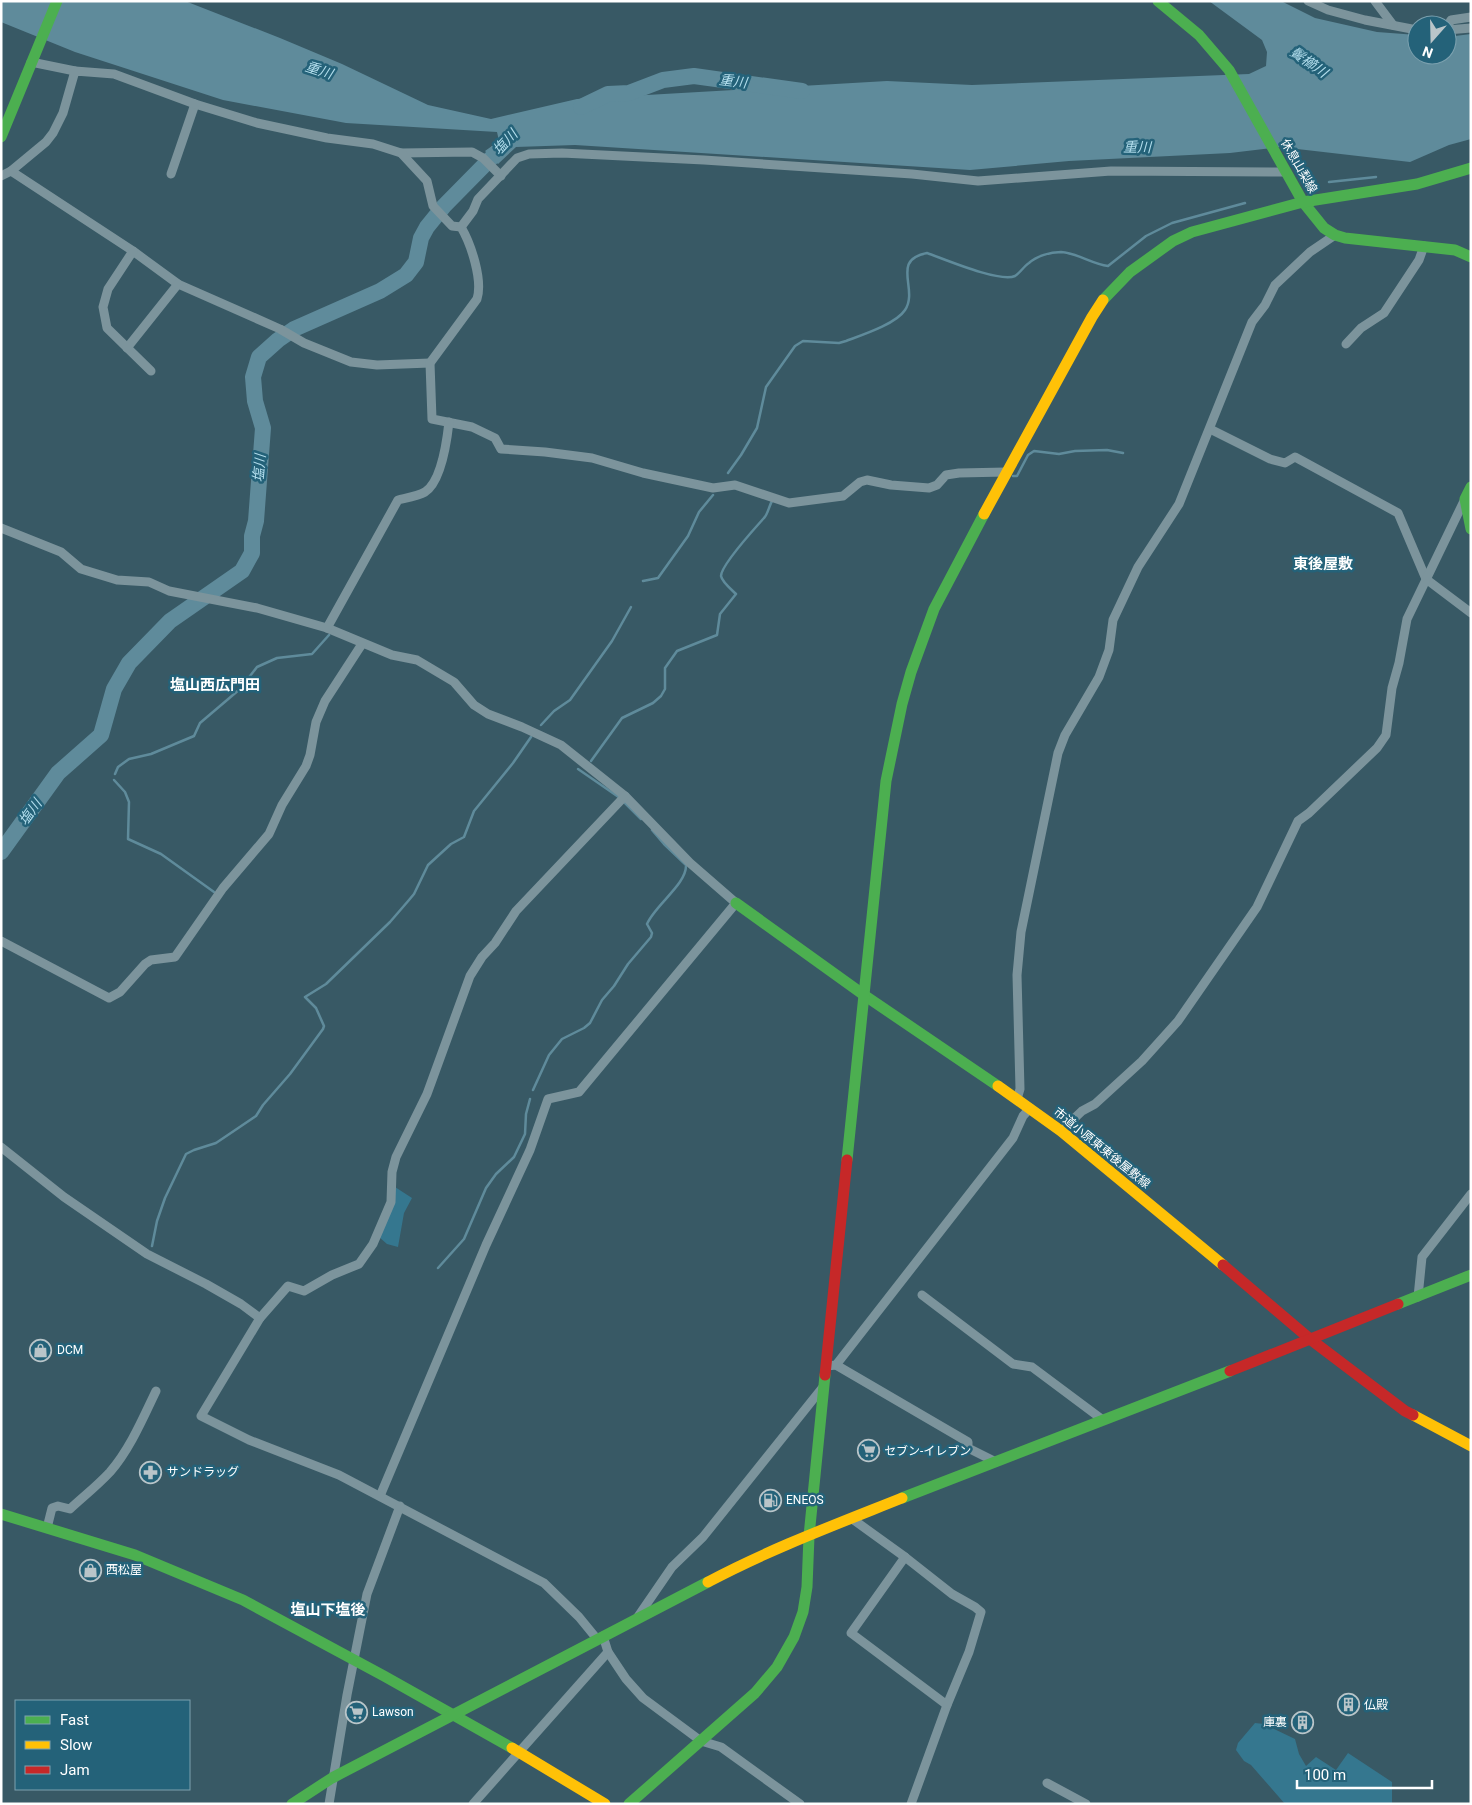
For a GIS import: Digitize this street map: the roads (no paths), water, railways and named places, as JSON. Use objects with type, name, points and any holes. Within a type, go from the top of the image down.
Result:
[{"type":"street","points":[[1,137],[57,1]]},
{"type":"street","name":"休息山梨線","points":[[1158,1],[1199,35],[1229,70],[1303,202],[1316,220],[1335,235],[1355,240],[1455,250],[1471,257]]},
{"type":"street","points":[[1308,1],[1337,12],[1407,28]]},
{"type":"street","points":[[1375,1],[1393,26]]},
{"type":"street","points":[[1457,19],[1471,16]]},
{"type":"street","points":[[1457,28],[1471,28]]},
{"type":"street","points":[[32,60],[75,71],[114,74],[194,104],[257,123],[327,138],[373,144],[401,154],[472,152],[483,158],[501,176]]},
{"type":"street","points":[[1,176],[11,171],[46,142],[53,133],[63,113],[75,71]]},
{"type":"street","points":[[171,174],[194,104]]},
{"type":"street","points":[[457,227],[473,211],[478,199],[517,158],[529,154],[562,153],[714,161],[912,174],[978,181],[1111,171],[1284,169]]},
{"type":"street","points":[[401,154],[427,181],[434,206],[468,240],[478,280],[479,292],[477,299],[430,363],[432,419],[472,426],[495,438],[501,449],[592,458],[643,473],[712,488],[736,484],[789,503],[843,496],[860,482],[867,480],[890,485],[929,488],[937,485],[946,475],[1006,472]]},
{"type":"street","points":[[629,1804],[747,1702],[767,1680],[794,1637],[807,1593],[809,1536],[825,1385],[832,1365],[864,995],[886,781],[902,704],[925,633],[938,601],[1006,472],[1092,317],[1104,299],[1130,272],[1173,241],[1192,232],[1303,202],[1417,184],[1471,168]]},
{"type":"street","points":[[11,171],[133,251],[178,284],[280,329],[304,343],[351,362],[377,365],[430,363]]},
{"type":"street","points":[[1017,1099],[1020,1089],[1018,975],[1021,932],[1058,753],[1066,735],[1099,677],[1109,650],[1113,620],[1138,568],[1178,504],[1252,322],[1265,305],[1275,285],[1310,252],[1335,235]]},
{"type":"street","points":[[1346,344],[1361,328],[1384,313],[1419,260],[1424,246]]},
{"type":"street","points":[[133,251],[108,289],[103,307],[107,328],[152,371]]},
{"type":"street","points":[[127,348],[178,284]]},
{"type":"street","points":[[327,628],[398,500],[426,492],[435,479],[444,456],[449,422]]},
{"type":"street","points":[[1210,429],[1270,459],[1285,463],[1295,457],[1398,513],[1426,579],[1471,613]]},
{"type":"street","points":[[1061,1131],[1082,1111],[1095,1104],[1142,1061],[1178,1021],[1257,906],[1298,820],[1309,813],[1377,748],[1386,735],[1392,688],[1399,663],[1407,618],[1471,487]]},
{"type":"street","points":[[1465,499],[1471,529]]},
{"type":"street","points":[[1,528],[61,552],[81,569],[117,580],[148,582],[169,592],[194,595],[257,608],[327,628],[392,655],[417,660],[454,682],[474,705],[488,714],[522,727],[561,746],[736,903],[579,1092],[548,1099],[530,1150],[486,1245],[380,1496]]},
{"type":"street","points":[[1,942],[109,998],[120,992],[145,964],[152,960],[175,957],[224,888],[268,834],[282,805],[306,766],[318,714],[362,644]]},
{"type":"street","points":[[622,799],[516,911],[496,943],[482,958],[470,976],[427,1094],[396,1157],[392,1172],[391,1202],[373,1244],[364,1258],[359,1264],[332,1275],[304,1291],[288,1286],[260,1318],[201,1416],[249,1440],[339,1474],[544,1583],[600,1638],[626,1679],[643,1698],[701,1742],[721,1747],[800,1804]]},
{"type":"street","name":"市道小原東東後屋敷線","points":[[736,903],[864,995],[1061,1131],[1198,1243],[1310,1339],[1405,1411],[1471,1446]]},
{"type":"street","points":[[832,1365],[996,1161],[1013,1138],[1023,1116],[1030,1108]]},
{"type":"street","points":[[1,1147],[64,1197],[147,1254],[206,1284],[260,1318]]},
{"type":"street","points":[[1418,1296],[1422,1257],[1471,1194]]},
{"type":"street","points":[[292,1804],[332,1778],[729,1571],[851,1518],[1471,1275]]},
{"type":"street","points":[[922,1295],[1013,1364],[1032,1367],[1103,1420]]},
{"type":"street","points":[[832,1365],[968,1442],[968,1448],[996,1462]]},
{"type":"street","points":[[636,1619],[672,1567],[703,1538],[825,1385]]},
{"type":"street","points":[[48,1528],[52,1508],[58,1506],[70,1509],[110,1471],[124,1453],[156,1391]]},
{"type":"street","points":[[329,1804],[332,1778],[368,1594],[400,1506]]},
{"type":"street","points":[[1,1514],[135,1555],[212,1586],[295,1627],[518,1752],[605,1804]]},
{"type":"street","points":[[851,1518],[952,1594],[981,1612],[969,1652],[947,1705],[911,1804]]},
{"type":"street","points":[[905,1557],[851,1633],[947,1705]]},
{"type":"street","points":[[473,1804],[608,1652]]},
{"type":"street","points":[[1047,1783],[1086,1804]]},
{"type":"water","name":"鬢櫛川","points":[[1,1],[185,1],[342,64],[428,105],[491,119],[577,99],[887,81],[972,85],[1249,74],[1266,66],[1267,52],[1262,40],[1209,1],[1281,1],[1315,18],[1377,32],[1407,34],[1407,65],[1457,65],[1457,36],[1471,34],[1471,139],[1449,145],[1410,162],[1280,147],[1230,153],[1069,161],[970,170],[575,145],[516,147],[498,164],[485,151],[499,141],[497,132],[346,123],[223,100],[75,52],[1,22]]},
{"type":"waterway","name":"重川","points":[[581,107],[608,94],[629,93],[663,80],[694,76],[802,91]]},
{"type":"waterway","name":"塩川","points":[[1,852],[58,773],[101,735],[114,689],[129,663],[170,621],[242,571],[252,553],[263,428],[255,401],[253,377],[259,357],[294,329],[380,291],[406,275],[416,262],[421,238],[427,227],[444,206],[508,141]]},
{"type":"waterway","points":[[1329,182],[1376,177]]},
{"type":"waterway","points":[[728,473],[757,428],[766,387],[795,346],[803,341],[839,343],[846,341],[887,324],[901,315],[908,302],[907,269],[910,262],[916,257],[927,253],[958,265],[997,276],[1008,277],[1015,276],[1036,258],[1057,252],[1073,254],[1108,266],[1146,236],[1172,223],[1245,203]]},
{"type":"waterway","points":[[1013,476],[1017,476],[1028,455],[1034,451],[1059,454],[1075,451],[1107,450],[1123,453]]},
{"type":"waterway","points":[[643,581],[658,578],[688,536],[699,512],[713,495]]},
{"type":"waterway","points":[[591,761],[622,718],[653,703],[661,696],[665,689],[665,668],[677,651],[717,635],[720,614],[736,594],[727,586],[722,578],[723,571],[739,546],[765,516],[772,501]]},
{"type":"waterway","points":[[541,725],[554,711],[570,700],[612,641],[631,607]]},
{"type":"waterway","points":[[115,774],[118,767],[129,759],[151,754],[194,736],[200,723],[240,689],[257,667],[277,658],[312,654],[329,635]]},
{"type":"waterway","points":[[152,1246],[157,1221],[165,1198],[186,1154],[216,1143],[256,1116],[323,1029],[324,1026],[316,1008],[305,997],[326,984],[390,922],[414,894],[428,865],[451,844],[464,837],[474,811],[513,763],[531,737]]},
{"type":"waterway","points":[[578,769],[620,798]]},
{"type":"waterway","points":[[114,780],[125,792],[129,802],[128,839],[161,854],[214,892]]},
{"type":"waterway","points":[[624,802],[641,819]]},
{"type":"waterway","points":[[533,1090],[549,1055],[562,1039],[590,1023],[602,1000],[614,986],[628,964],[651,937],[652,933],[647,924],[676,887],[685,872],[686,865],[652,830]]},
{"type":"waterway","points":[[438,1268],[464,1239],[486,1188],[496,1174],[514,1157],[525,1134],[526,1114],[530,1099]]},
{"type":"place","name":"DCM","points":[[41,1350]]},
{"type":"place","name":"セブン-イレブン","points":[[868,1451]]},
{"type":"place","name":"サンドラッグ","points":[[151,1472]]},
{"type":"place","name":"ENEOS","points":[[770,1500]]},
{"type":"place","name":"西松屋","points":[[90,1570]]},
{"type":"place","name":"仏殿","points":[[1348,1705]]},
{"type":"place","name":"Lawson","points":[[356,1712]]},
{"type":"place","name":"庫裏","points":[[1303,1722]]},
{"type":"district","name":"東後屋敷","points":[[1323,564]]},
{"type":"district","name":"塩山西広門田","points":[[215,685]]},
{"type":"district","name":"塩山下塩後","points":[[328,1610]]}]
